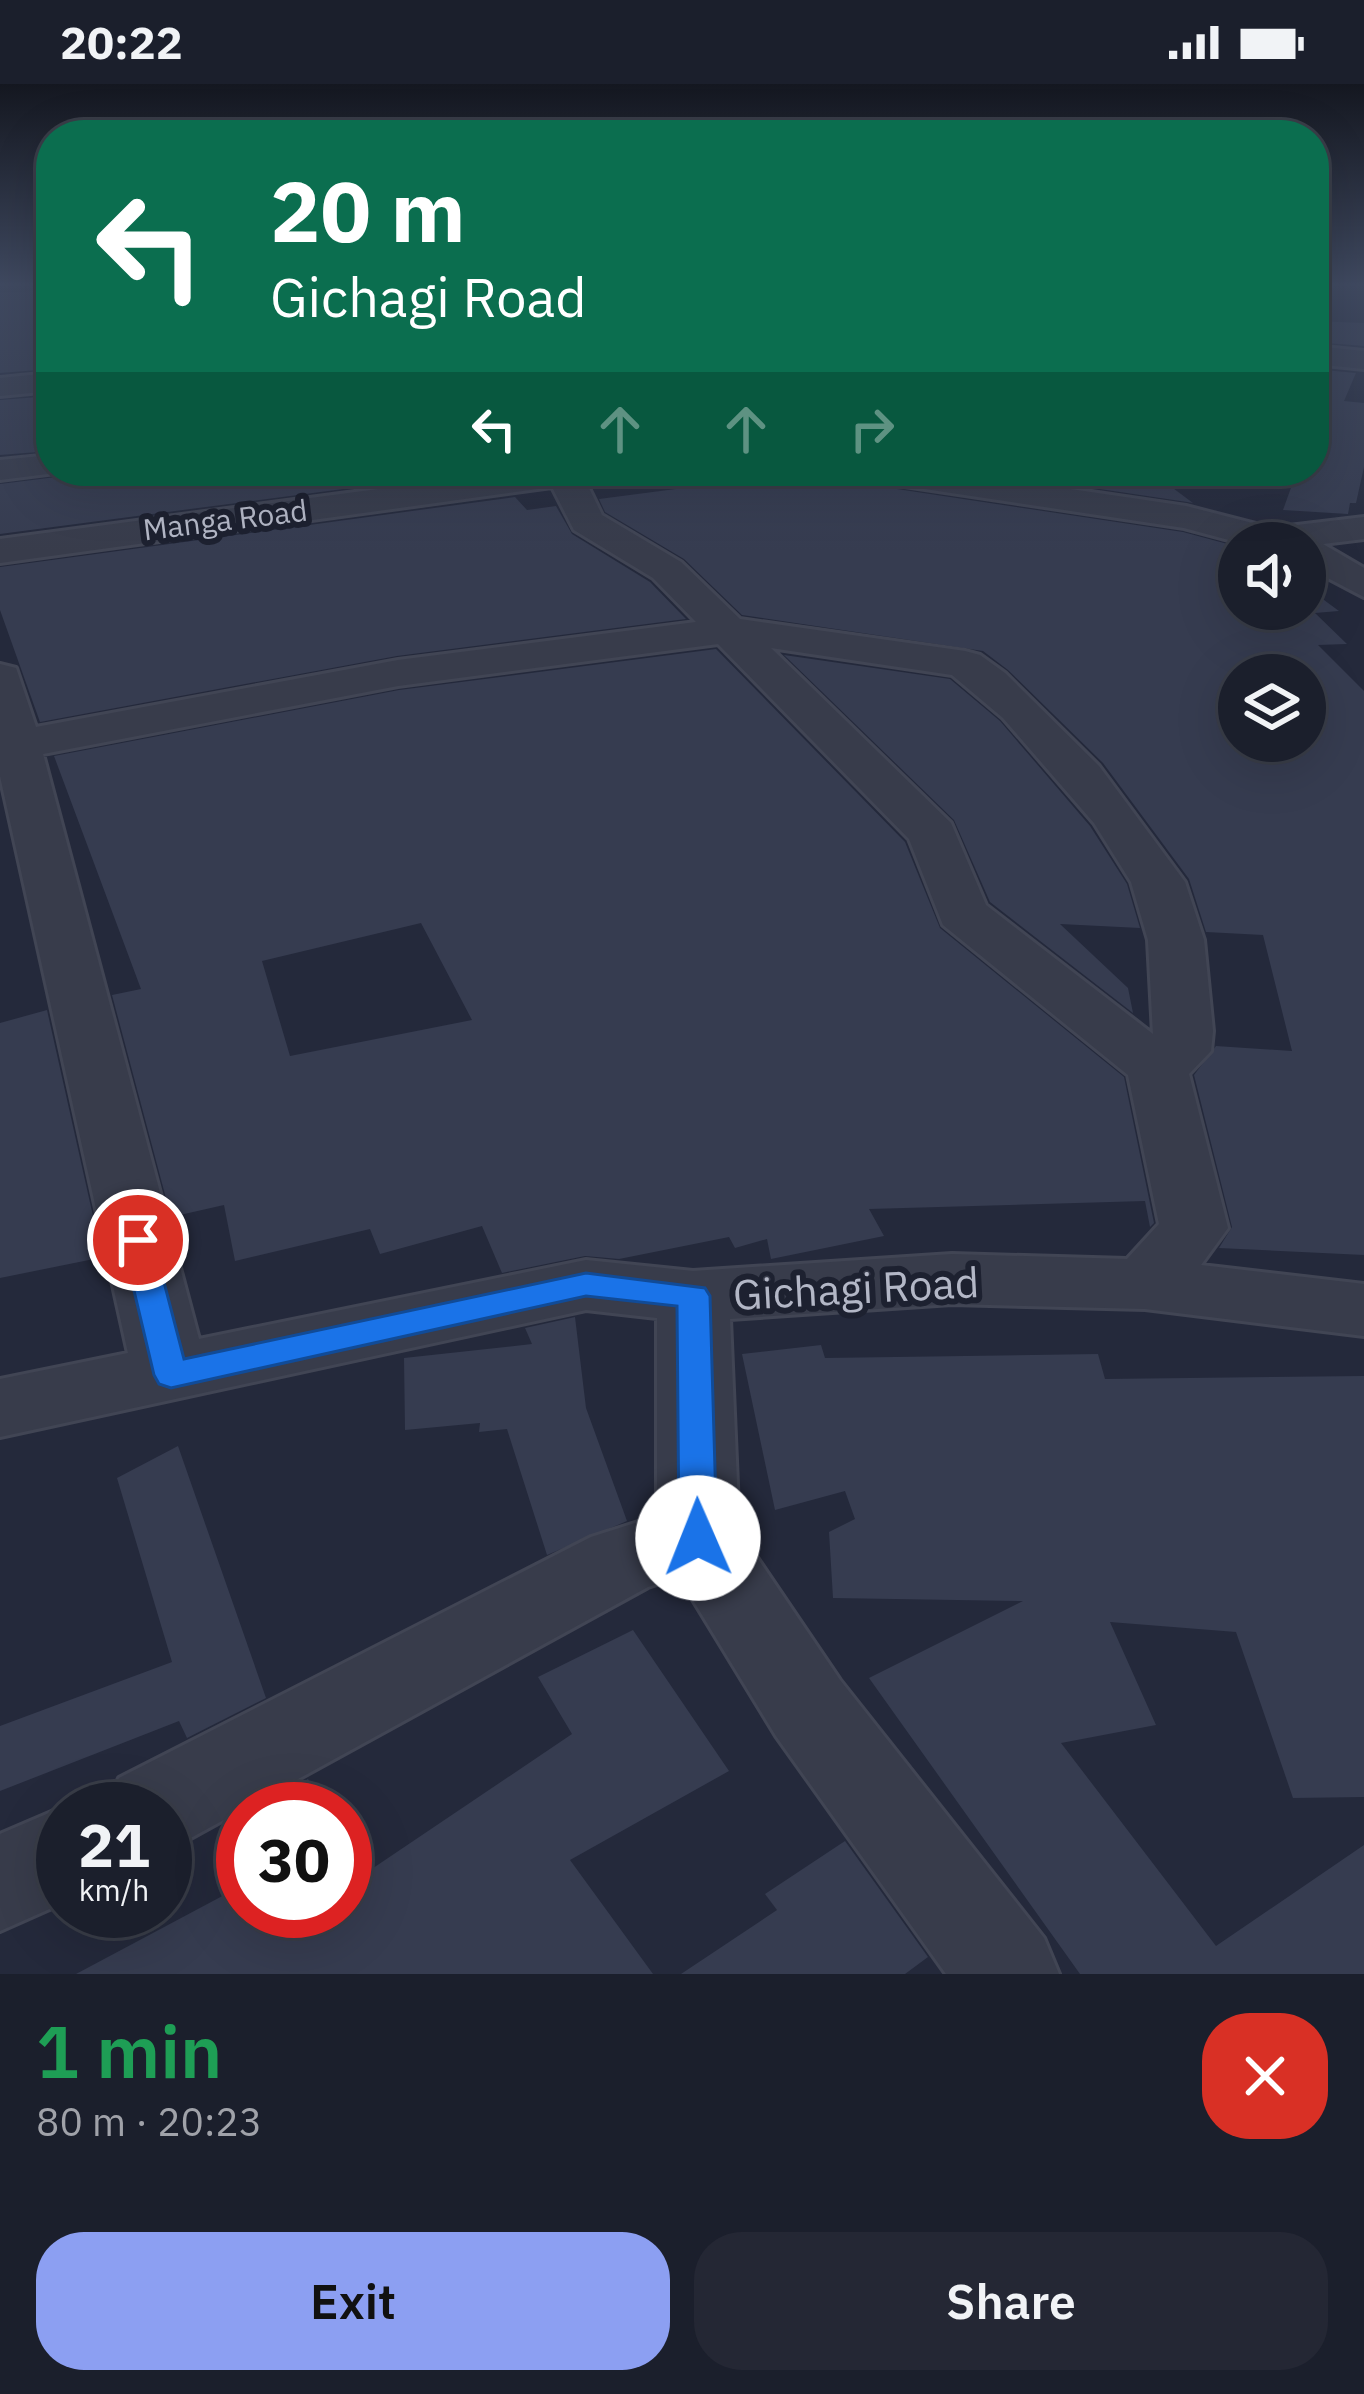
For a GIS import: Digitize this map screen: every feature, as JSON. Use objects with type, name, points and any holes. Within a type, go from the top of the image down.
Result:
[{"type":"street","points":[[0,387],[36,383]]},
{"type":"street","points":[[0,470],[36,466]]},
{"type":"street","name":"Manga Road","points":[[0,550],[475,486]]},
{"type":"street","points":[[581,486],[587,522],[667,570],[933,834],[962,913],[1157,1068],[1194,1228],[1145,1284]]},
{"type":"street","points":[[982,486],[1134,508],[1218,528]]},
{"type":"street","points":[[1134,508],[1171,500],[1178,486]]},
{"type":"street","points":[[1326,536],[1364,528]]},
{"type":"street","points":[[1326,564],[1364,585]]},
{"type":"street","points":[[16,745],[398,673],[731,631],[965,664],[994,682],[1088,780],[1142,858],[1169,909],[1183,1031],[1181,1051],[1157,1068]]},
{"type":"street","points":[[0,677],[171,1375]]},
{"type":"street","name":"Gichagi Road","points":[[0,1408],[586,1285],[693,1296],[952,1279],[1145,1284],[1364,1310]]},
{"type":"street","points":[[693,1296],[698,1538],[808,1708],[1008,1974]]},
{"type":"street","points":[[192,1788],[621,1561],[698,1538]]},
{"type":"street","points":[[0,1884],[36,1866]]},
{"type":"building","points":[[1329,374],[1355,374],[1344,401],[1364,403],[1364,467],[1356,503],[1350,503],[1348,514],[1283,510],[1292,486],[1329,486]]},
{"type":"building","points":[[36,397],[36,452],[0,455],[0,400]]},
{"type":"building","points":[[36,480],[36,486],[366,486],[0,534],[0,484]]},
{"type":"building","points":[[691,486],[877,486],[1183,532],[1218,541],[1218,630],[1326,630],[1326,624],[1347,644],[1318,645],[1364,691],[1364,1255],[1219,1248],[1232,1227],[1194,1075],[1216,1046],[1292,1051],[1263,935],[1206,932],[1189,879],[1103,763],[983,651],[742,615],[684,559],[605,512],[599,499]]},
{"type":"building","points":[[1080,486],[1170,486],[1193,503]]},
{"type":"building","points":[[515,497],[527,510],[556,506],[572,534],[650,582],[686,619],[397,656],[40,722],[0,610],[0,567]]},
{"type":"building","points":[[716,649],[905,842],[940,928],[1124,1077],[1154,1223],[1150,1227],[1145,1201],[869,1209],[884,1236],[771,1259],[767,1239],[735,1248],[729,1237],[619,1259],[585,1256],[502,1273],[482,1226],[380,1254],[370,1229],[235,1261],[224,1205],[171,1217],[112,995],[141,989],[54,756],[399,690]],"holes":[[[421,923],[472,1020],[290,1056],[262,961]]]},
{"type":"building","points":[[784,655],[950,679],[1000,721],[1090,826],[1127,884],[1140,928],[1060,924],[1128,988],[1133,1013],[990,902],[954,820]]},
{"type":"building","points":[[47,1010],[97,1234],[93,1235],[94,1259],[0,1278],[0,1023]]},
{"type":"building","points":[[575,1317],[586,1408],[627,1521],[547,1555],[507,1429],[479,1432],[480,1423],[405,1430],[404,1358],[532,1344],[525,1328]]},
{"type":"building","points":[[821,1345],[825,1358],[1098,1354],[1105,1379],[1364,1376],[1364,1797],[1293,1798],[1236,1632],[1110,1622],[1156,1725],[1061,1743],[1216,1946],[1364,1845],[1364,1974],[1080,1974],[869,1678],[1023,1601],[833,1598],[829,1532],[855,1519],[845,1491],[775,1510],[742,1354]]},
{"type":"building","points":[[178,1446],[266,1698],[187,1738],[179,1721],[0,1791],[0,1726],[172,1662],[117,1478]]},
{"type":"building","points":[[633,1630],[729,1771],[570,1860],[653,1974],[76,1974],[144,1938],[192,1938],[192,1912],[216,1899],[216,1938],[372,1938],[372,1869],[572,1734],[538,1677]]},
{"type":"building","points":[[845,1841],[928,1957],[905,1974],[681,1974],[777,1910],[765,1894]]},
{"type":"route","points":[[138,1240],[171,1375],[586,1285],[693,1296],[698,1538]]}]
